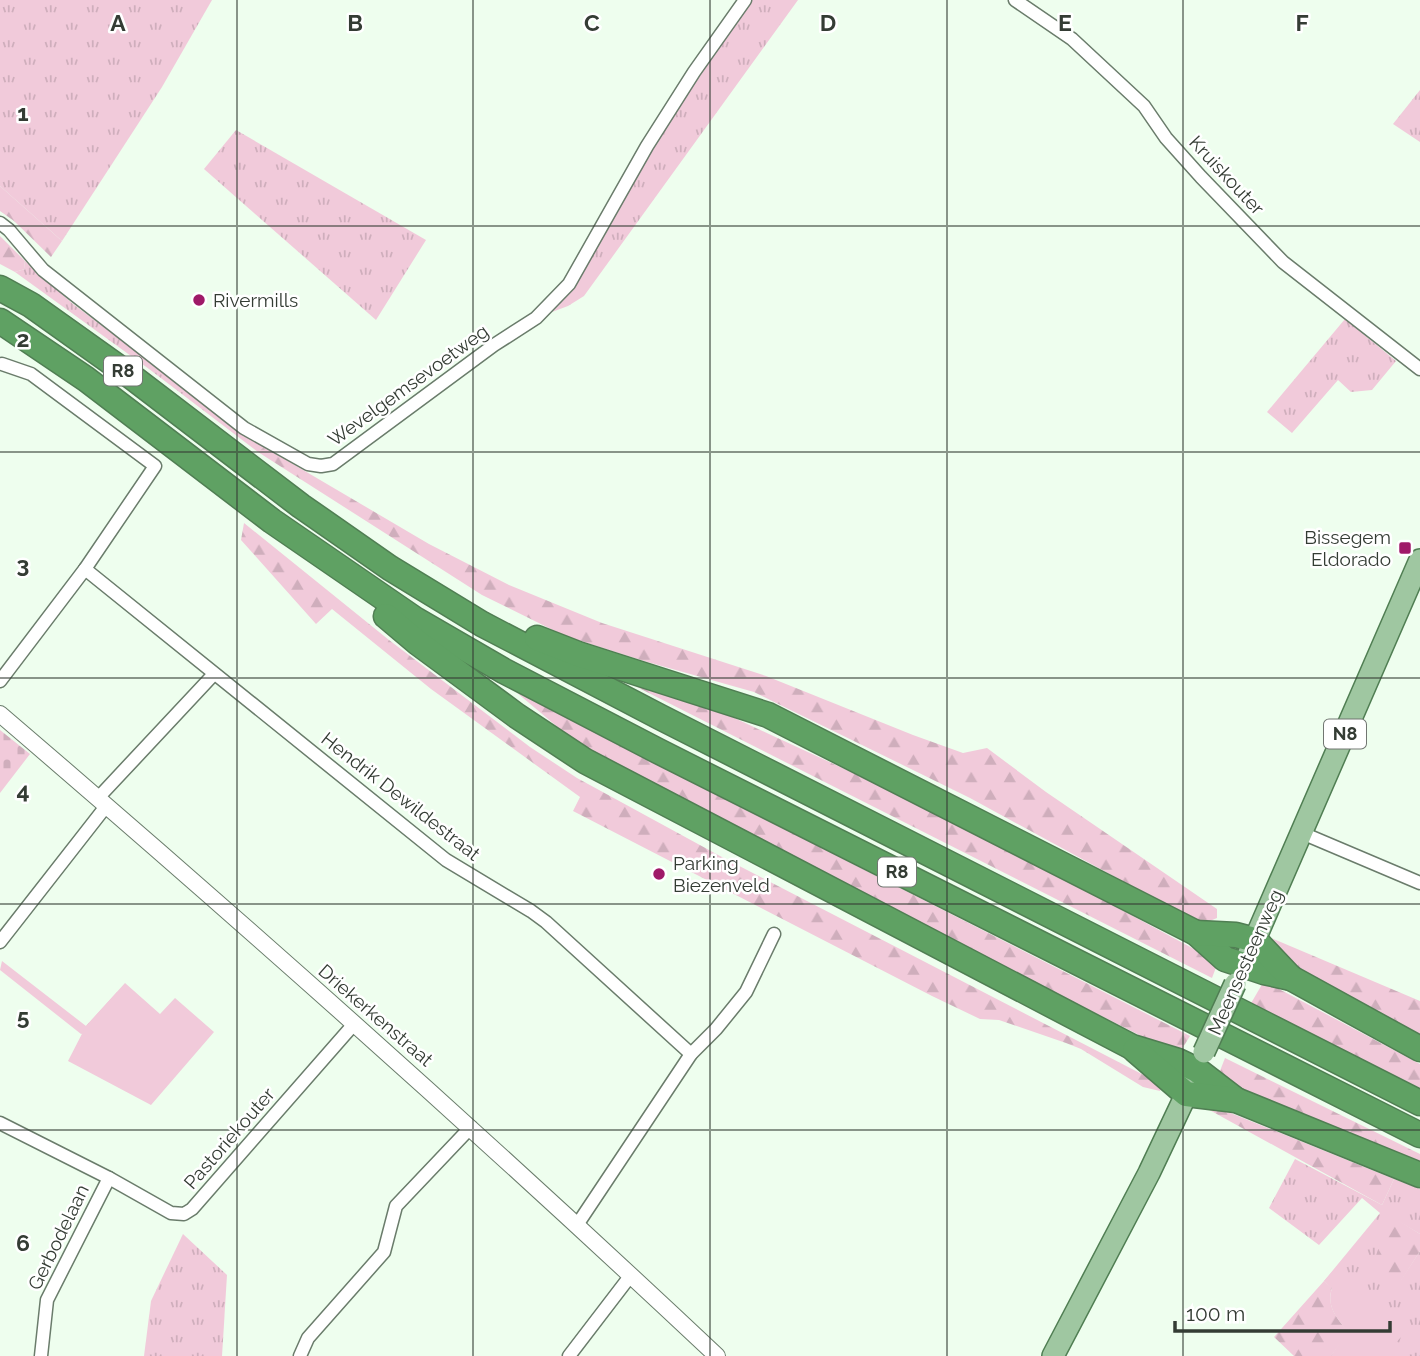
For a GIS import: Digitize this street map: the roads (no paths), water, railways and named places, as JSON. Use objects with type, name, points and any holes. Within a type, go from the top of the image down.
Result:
[{"type":"highway","name":"R8","points":[[0,288],[31,305],[121,369],[301,506],[379,560],[482,624],[1420,1103]]},
{"type":"highway","name":"R8","points":[[0,321],[66,364],[272,521],[416,620],[587,714],[1420,1135]]},
{"type":"highway","points":[[380,596],[387,617],[418,643],[517,716],[585,761],[1132,1047],[1178,1061],[1200,1061],[1236,1100]]},
{"type":"highway","points":[[482,624],[537,638],[768,715],[1196,933],[1226,959],[1239,975],[1292,978]]},
{"type":"highway","points":[[1196,933],[1236,934],[1255,940],[1292,978],[1420,1049]]},
{"type":"highway","points":[[1132,1047],[1186,1094],[1236,1100],[1420,1175]]},
{"type":"main road","name":"Meensesteenweg","points":[[1053,1356],[1149,1173],[1186,1094],[1420,560]]},
{"type":"street","name":"Wevelgemsevoetweg","points":[[0,223],[43,271],[244,428],[308,464],[333,464],[494,345],[536,318],[569,284],[648,146],[694,72],[745,0]]},
{"type":"street","name":"Kruiskouter","points":[[1016,0],[1072,39],[1144,106],[1166,138],[1283,262],[1420,369]]},
{"type":"street","points":[[0,681],[85,569],[155,466],[31,374],[2,364]]},
{"type":"street","name":"Hendrik Dewildestraat","points":[[85,569],[446,860],[546,922],[691,1054]]},
{"type":"street","points":[[0,942],[102,802],[214,674]]},
{"type":"street","name":"Driekerkenstraat","points":[[0,714],[471,1127],[717,1356]]},
{"type":"street","points":[[1302,833],[1420,883]]},
{"type":"street","points":[[577,1225],[691,1054],[716,1029],[746,992],[774,934]]},
{"type":"street","name":"Pastoriekouter","points":[[0,1123],[171,1213],[184,1214],[192,1209],[354,1024]]},
{"type":"street","points":[[300,1356],[308,1338],[384,1252],[396,1206],[471,1127]]},
{"type":"street","name":"Gerbodelaan","points":[[41,1356],[47,1300],[109,1178]]},
{"type":"street","points":[[569,1356],[631,1275]]},
{"type":"place","name":"Rivermills","points":[[199,300]]},
{"type":"place","name":"Bissegem Eldorado","points":[[1405,548]]},
{"type":"place","name":"Parking Biezenveld","points":[[659,874]]}]
